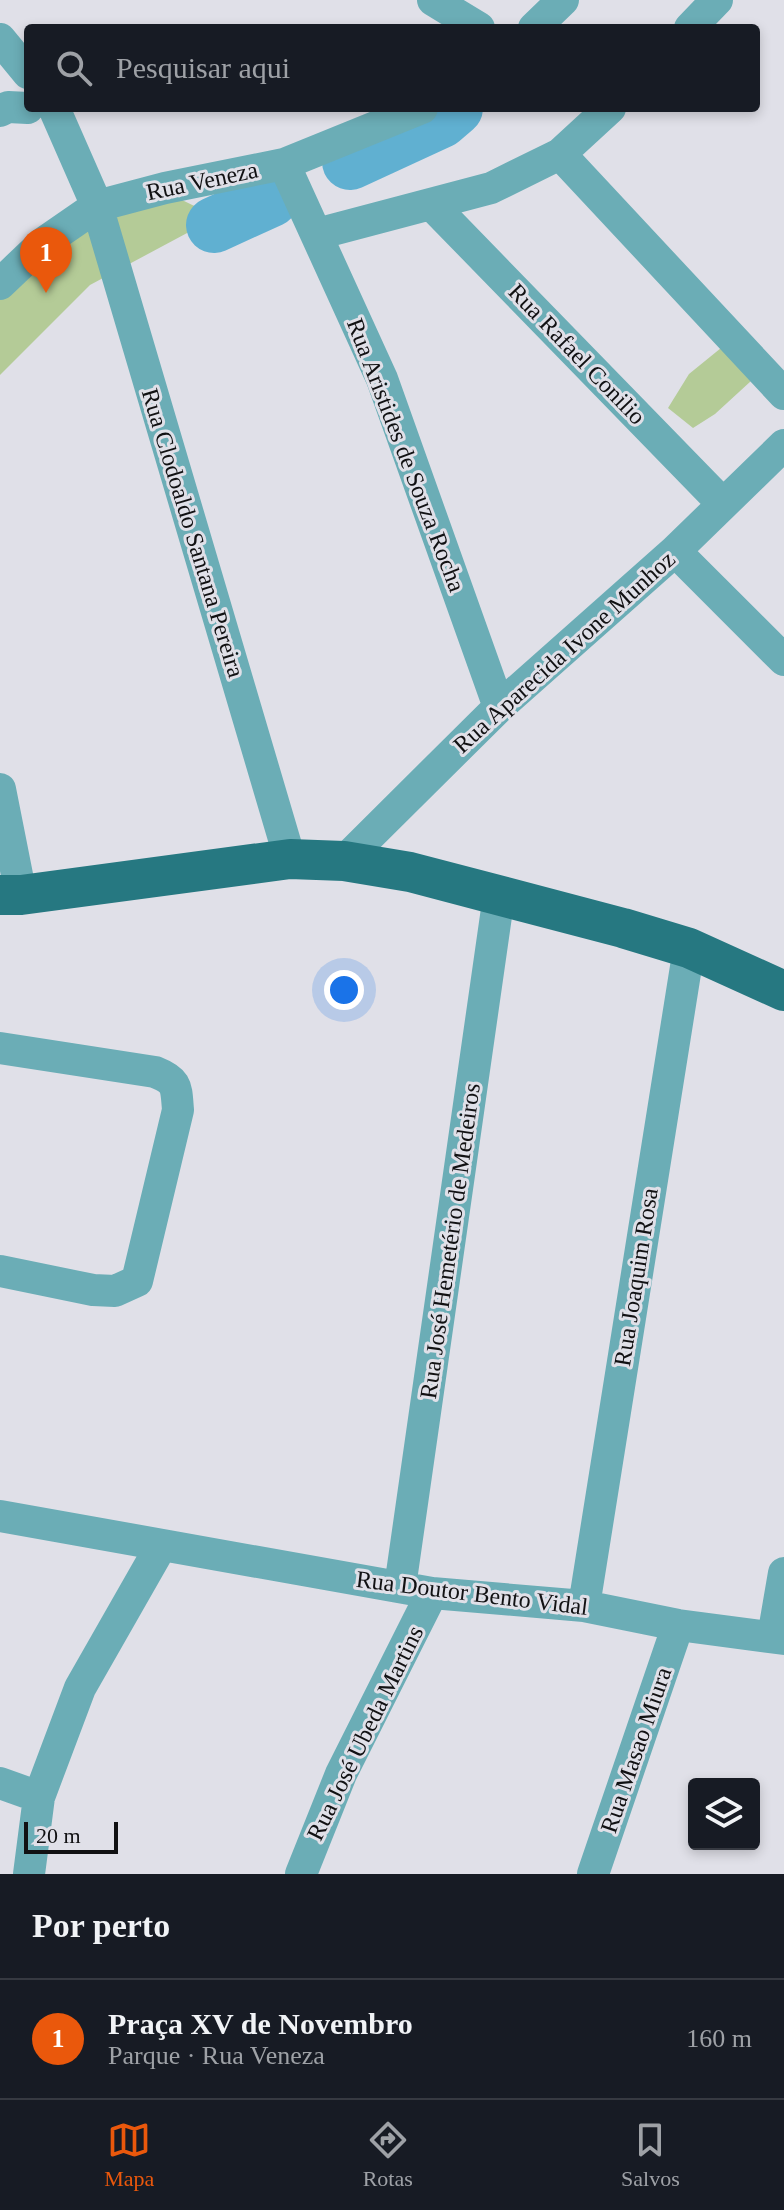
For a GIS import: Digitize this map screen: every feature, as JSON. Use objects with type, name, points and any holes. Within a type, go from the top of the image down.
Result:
[{"type":"main road","points":[[10,895],[290,859],[344,861],[410,872],[623,928],[689,948],[784,991]]},
{"type":"street","points":[[433,0],[472,24]]},
{"type":"street","points":[[538,24],[563,0]]},
{"type":"street","points":[[694,24],[717,0]]},
{"type":"street","points":[[0,39],[24,68]]},
{"type":"street","points":[[0,111],[8,107],[24,108]]},
{"type":"street","name":"Rua Clodoaldo Santana Pereira","points":[[47,112],[97,206],[290,859]]},
{"type":"street","name":"Rua Veneza","points":[[3,273],[97,206],[165,188],[284,164],[412,112]]},
{"type":"street","points":[[317,234],[433,206],[491,188],[560,154],[606,112]]},
{"type":"street","points":[[560,154],[784,394]]},
{"type":"street","name":"Rua Aristides de Souza Rocha","points":[[284,164],[382,379],[499,707]]},
{"type":"street","name":"Rua Rafael Conilio","points":[[433,206],[722,503]]},
{"type":"street","name":"Rua Aparecida Ivone Munhoz","points":[[344,861],[499,707],[675,551],[784,445]]},
{"type":"street","points":[[675,551],[784,660]]},
{"type":"street","points":[[0,789],[10,895]]},
{"type":"street","name":"Rua José Hemetério de Medeiros","points":[[400,1587],[499,895]]},
{"type":"street","name":"Rua Joaquim Rosa","points":[[584,1606],[689,948]]},
{"type":"street","points":[[0,1048],[155,1072],[171,1078],[176,1089],[178,1110],[137,1281],[115,1291],[93,1290],[0,1271]]},
{"type":"street","name":"Rua Doutor Bento Vidal","points":[[0,1516],[432,1593],[584,1606],[678,1625],[778,1638]]},
{"type":"street","points":[[29,1874],[39,1797],[80,1688],[161,1546]]},
{"type":"street","points":[[778,1638],[784,1573]]},
{"type":"street","name":"Rua José Ubeda Martins","points":[[301,1874],[341,1774],[432,1593]]},
{"type":"street","name":"Rua Masao Miura","points":[[593,1874],[678,1625]]},
{"type":"street","points":[[0,1783],[39,1797]]},
{"type":"green space","points":[[139,196],[182,200],[217,217],[90,285],[0,375],[0,300],[80,235]]},
{"type":"green space","points":[[721,348],[751,381],[715,414],[693,428],[668,408],[689,374]]},
{"type":"waterway","points":[[350,162],[441,120],[450,112]]},
{"type":"waterway","points":[[214,225],[271,199]]},
{"type":"place","name":"Praça XV de Novembro","points":[[46,293]]}]
